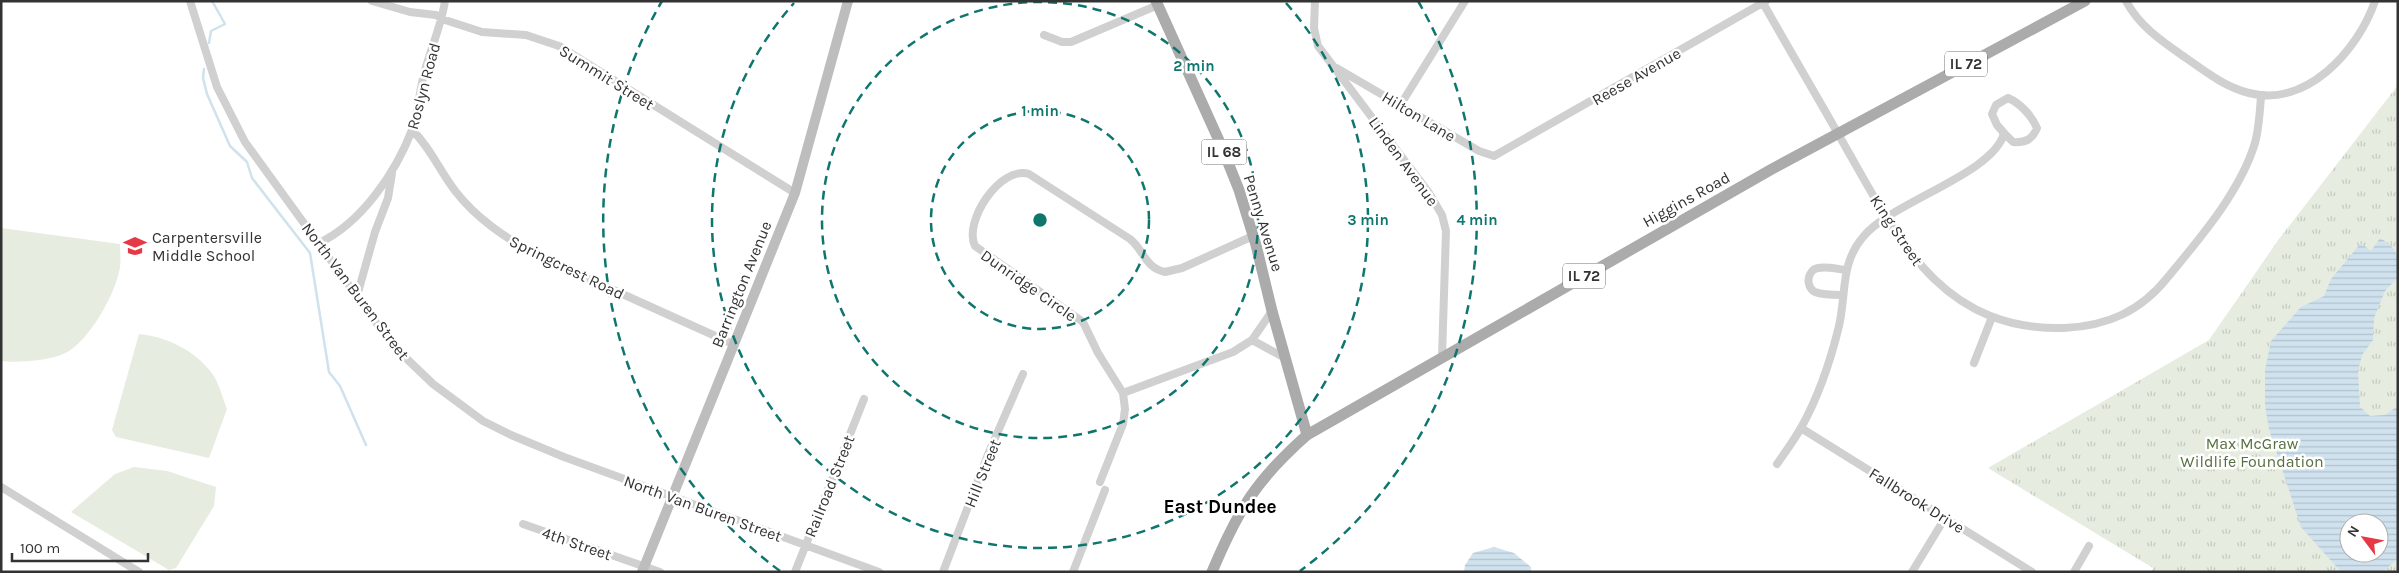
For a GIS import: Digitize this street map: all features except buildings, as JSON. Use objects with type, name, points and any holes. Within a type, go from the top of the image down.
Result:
[{"type":"main road","name":"Higgins Road","points":[[1307,435],[1838,133],[2085,1]]},
{"type":"main road","name":"Penny Avenue","points":[[1157,3],[1226,156],[1254,236],[1272,310],[1307,435]]},
{"type":"main road","name":"IL 72","points":[[1212,572],[1234,522],[1250,496],[1276,463],[1307,435]]},
{"type":"street","name":"North Van Buren Street","points":[[190,1],[217,87],[241,134],[380,328],[415,368],[449,398],[483,421],[549,451],[879,572]]},
{"type":"street","name":"Summit Street","points":[[372,1],[410,12],[430,13],[442,19],[482,32],[526,35],[559,46],[795,193]]},
{"type":"street","name":"Roslyn Road","points":[[319,244],[338,232],[362,210],[392,168],[412,130],[424,74],[442,19],[445,1]]},
{"type":"street","name":"Linden Avenue","points":[[1315,1],[1314,28],[1317,43],[1429,193],[1442,215],[1447,240],[1442,357]]},
{"type":"street","points":[[1401,104],[1465,1]]},
{"type":"street","points":[[2126,1],[2148,29],[2192,62],[2229,86],[2261,96],[2294,92],[2320,78],[2340,59],[2360,32],[2376,1]]},
{"type":"street","name":"Barrington Avenue","points":[[643,569],[795,193],[846,2]]},
{"type":"street","points":[[1044,35],[1058,41],[1070,42],[1157,3]]},
{"type":"street","name":"King Street","points":[[1760,3],[1838,133],[1886,218],[1916,262],[1934,280],[1965,303],[1992,317],[2026,326],[2081,327],[2116,319],[2148,300],[2208,227],[2243,170],[2257,135],[2261,96]]},
{"type":"street","name":"Reese Avenue","points":[[1506,150],[1760,3]]},
{"type":"street","name":"Hilton Lane","points":[[1333,66],[1485,154],[1494,156],[1506,150]]},
{"type":"street","points":[[2008,98],[2030,116],[2037,128],[2026,142],[2013,142],[2004,133],[1997,125],[1992,114],[1996,105],[2008,98]]},
{"type":"street","name":"Springcrest Road","points":[[412,130],[424,141],[456,192],[490,226],[510,240],[534,254],[733,344]]},
{"type":"street","points":[[1777,464],[1801,428],[1837,335],[1846,270],[1852,252],[1862,237],[1886,218],[1978,163],[1996,149],[2004,133]]},
{"type":"street","name":"Roslyn Road","points":[[357,296],[372,241],[388,198],[392,168]]},
{"type":"street","name":"Dunridge Circle","points":[[1123,393],[1098,353],[1083,322],[975,246],[972,236],[974,226],[988,196],[1008,177],[1021,173],[1029,174],[1130,240],[1139,247],[1150,265],[1163,272],[1182,268],[1254,236]]},
{"type":"street","points":[[1842,296],[1816,292],[1810,287],[1808,279],[1811,272],[1818,268],[1846,270]]},
{"type":"street","points":[[1100,482],[1123,424],[1125,409],[1123,393],[1233,352],[1252,340],[1272,310]]},
{"type":"street","points":[[1974,363],[1992,317]]},
{"type":"street","points":[[1252,340],[1285,358]]},
{"type":"street","name":"Hill Street","points":[[942,572],[989,452],[1023,374]]},
{"type":"street","name":"Railroad Street","points":[[795,572],[864,399]]},
{"type":"street","name":"Fallbrook Drive","points":[[1801,428],[2032,572]]},
{"type":"street","points":[[2,490],[139,572]]},
{"type":"street","points":[[1073,572],[1106,490]]},
{"type":"street","points":[[1912,572],[1945,518]]},
{"type":"street","name":"4th Street","points":[[523,524],[643,569],[660,572]]},
{"type":"street","points":[[2074,572],[2090,546]]},
{"type":"green space","name":"Max McGraw Wildlife Foundation","points":[[2398,85],[2398,572],[2151,572],[2153,568],[1988,468],[2209,340],[2279,239]]},
{"type":"green space","points":[[1,228],[120,244],[118,278],[108,301],[86,336],[69,351],[36,361],[1,361]]},
{"type":"green space","points":[[139,334],[160,338],[188,351],[197,357],[214,376],[227,409],[209,458],[116,437],[112,430]]},
{"type":"green space","points":[[134,467],[167,471],[216,487],[214,506],[176,568],[169,570],[71,512],[115,474]]},
{"type":"water","points":[[2380,238],[2394,250],[2398,263],[2398,277],[2385,291],[2374,318],[2373,340],[2362,355],[2358,371],[2360,407],[2370,416],[2385,415],[2398,406],[2398,558],[2383,572],[2341,572],[2301,527],[2269,429],[2265,405],[2265,370],[2271,341],[2301,307],[2324,296],[2331,279],[2361,243],[2371,251]]},
{"type":"water","points":[[1494,547],[1514,553],[1531,567],[1531,572],[1464,572],[1465,565],[1473,553]]},
{"type":"waterway","points":[[209,43],[211,31],[225,24],[212,1]]},
{"type":"waterway","points":[[204,69],[203,78],[207,94],[230,146],[247,162],[252,178],[310,253],[329,372],[340,386],[366,445]]},
{"type":"place","name":"Carpentersville Middle School","points":[[135,246]]},
{"type":"district","name":"East Dundee","points":[[1220,506]]}]
